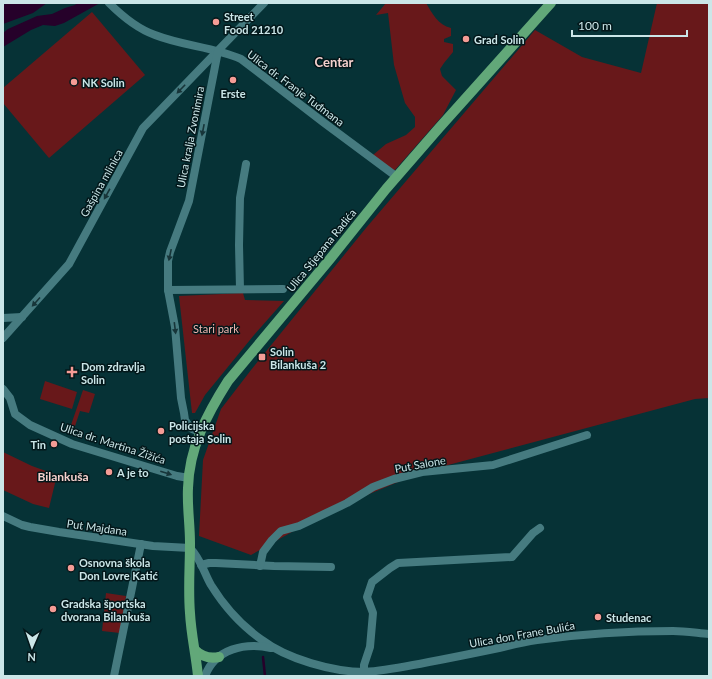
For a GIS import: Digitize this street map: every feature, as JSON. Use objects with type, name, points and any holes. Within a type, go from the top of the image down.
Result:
[{"type":"main road","name":"Ulica Stjepana Radića","points":[[198,676],[190,613],[188,478],[192,456],[200,432],[217,397],[228,381],[397,177],[551,3]]},
{"type":"main road","points":[[195,650],[206,657],[218,657]]},
{"type":"street","name":"Ulica dr. Franje Tuđmana","points":[[110,3],[142,29],[155,35],[231,54],[241,59],[397,177]]},
{"type":"street","points":[[218,51],[264,3]]},
{"type":"street","name":"Ulica kralja Zvonimira","points":[[200,432],[192,429],[185,420],[181,398],[175,327],[168,290],[168,261],[189,201],[218,51]]},
{"type":"street","name":"Gašpina mlinica","points":[[3,338],[69,264],[143,128],[218,51]]},
{"type":"street","points":[[240,289],[240,198],[246,164]]},
{"type":"street","points":[[168,290],[283,289]]},
{"type":"street","points":[[3,318],[22,316]]},
{"type":"street","name":"Ulica dr. Martina Žižića","points":[[3,389],[10,398],[15,414],[30,425],[72,444],[170,474],[188,478]]},
{"type":"street","name":"Put Salone","points":[[260,566],[263,552],[281,531],[299,526],[347,503],[373,487],[394,478],[422,472],[493,464],[587,435]]},
{"type":"street","name":"Put Majdana","points":[[3,516],[30,527],[141,544],[190,548]]},
{"type":"street","points":[[364,674],[364,665],[370,647],[373,613],[367,597],[372,582],[398,563],[512,557],[533,532],[540,528]]},
{"type":"street","points":[[114,676],[141,544]]},
{"type":"street","name":"Ulica don Frane Bulića","points":[[190,548],[196,554],[211,585],[225,605],[251,631],[275,649],[299,660],[333,669],[364,674],[534,641],[595,634],[674,631],[709,634]]},
{"type":"street","points":[[202,565],[209,563],[260,566],[331,567]]},
{"type":"street","name":"Ulica don Frane Bulića","points":[[205,676],[209,667],[218,657],[228,651],[240,647],[254,646],[275,649]]},
{"type":"green space","points":[[386,3],[426,3],[433,15],[442,24],[451,28],[451,36],[444,39],[444,42],[453,44],[453,52],[440,69],[442,76],[456,90],[443,115],[394,171],[373,155],[386,144],[406,135],[415,127],[415,117],[405,103],[394,65],[388,13],[376,15]]},
{"type":"green space","points":[[657,3],[709,3],[709,398],[695,399],[422,472],[331,510],[251,555],[199,536],[203,460],[221,409],[366,228],[535,30],[582,57],[641,73]]},
{"type":"green space","name":"NK Solin","points":[[92,12],[145,75],[49,158],[3,103],[3,88]]},
{"type":"green space","name":"Stari park","points":[[243,293],[245,300],[284,301],[205,395],[195,413],[192,413],[179,296]]},
{"type":"green space","points":[[45,381],[77,392],[72,409],[40,399]]},
{"type":"green space","points":[[83,390],[95,394],[89,413],[80,411],[75,426],[71,425]]},
{"type":"green space","points":[[3,452],[32,466],[57,475],[49,508],[33,504],[3,490]]},
{"type":"green space","points":[[106,593],[126,596],[120,633],[102,631]]},
{"type":"shaded area","points":[[8,3],[47,3],[33,13],[3,24],[3,5]]},
{"type":"shaded area","points":[[77,3],[100,3],[64,23],[55,26],[43,25],[31,30],[3,47],[3,33],[8,29],[37,16],[52,14]]},
{"type":"waterway","points":[[263,657],[265,676]]},
{"type":"place","name":"Street Food 21210","points":[[216,22]]},
{"type":"place","name":"Grad Solin","points":[[466,39]]},
{"type":"place","name":"Erste","points":[[233,80]]},
{"type":"place","name":"NK Solin","points":[[74,82]]},
{"type":"place","name":"Solin Bilankuša 2","points":[[262,357]]},
{"type":"place","name":"Dom zdravlja Solin","points":[[72,372]]},
{"type":"place","name":"Policijska postaja Solin","points":[[161,431]]},
{"type":"place","name":"Tin","points":[[54,444]]},
{"type":"place","name":"A je to","points":[[109,472]]},
{"type":"place","name":"Osnovna škola Don Lovre Katić","points":[[71,568]]},
{"type":"place","name":"Gradska športska dvorana Bilankuša","points":[[53,609]]},
{"type":"place","name":"Studenac","points":[[598,617]]},
{"type":"district","name":"Centar","points":[[334,62]]},
{"type":"district","name":"Bilankuša","points":[[63,476]]}]
